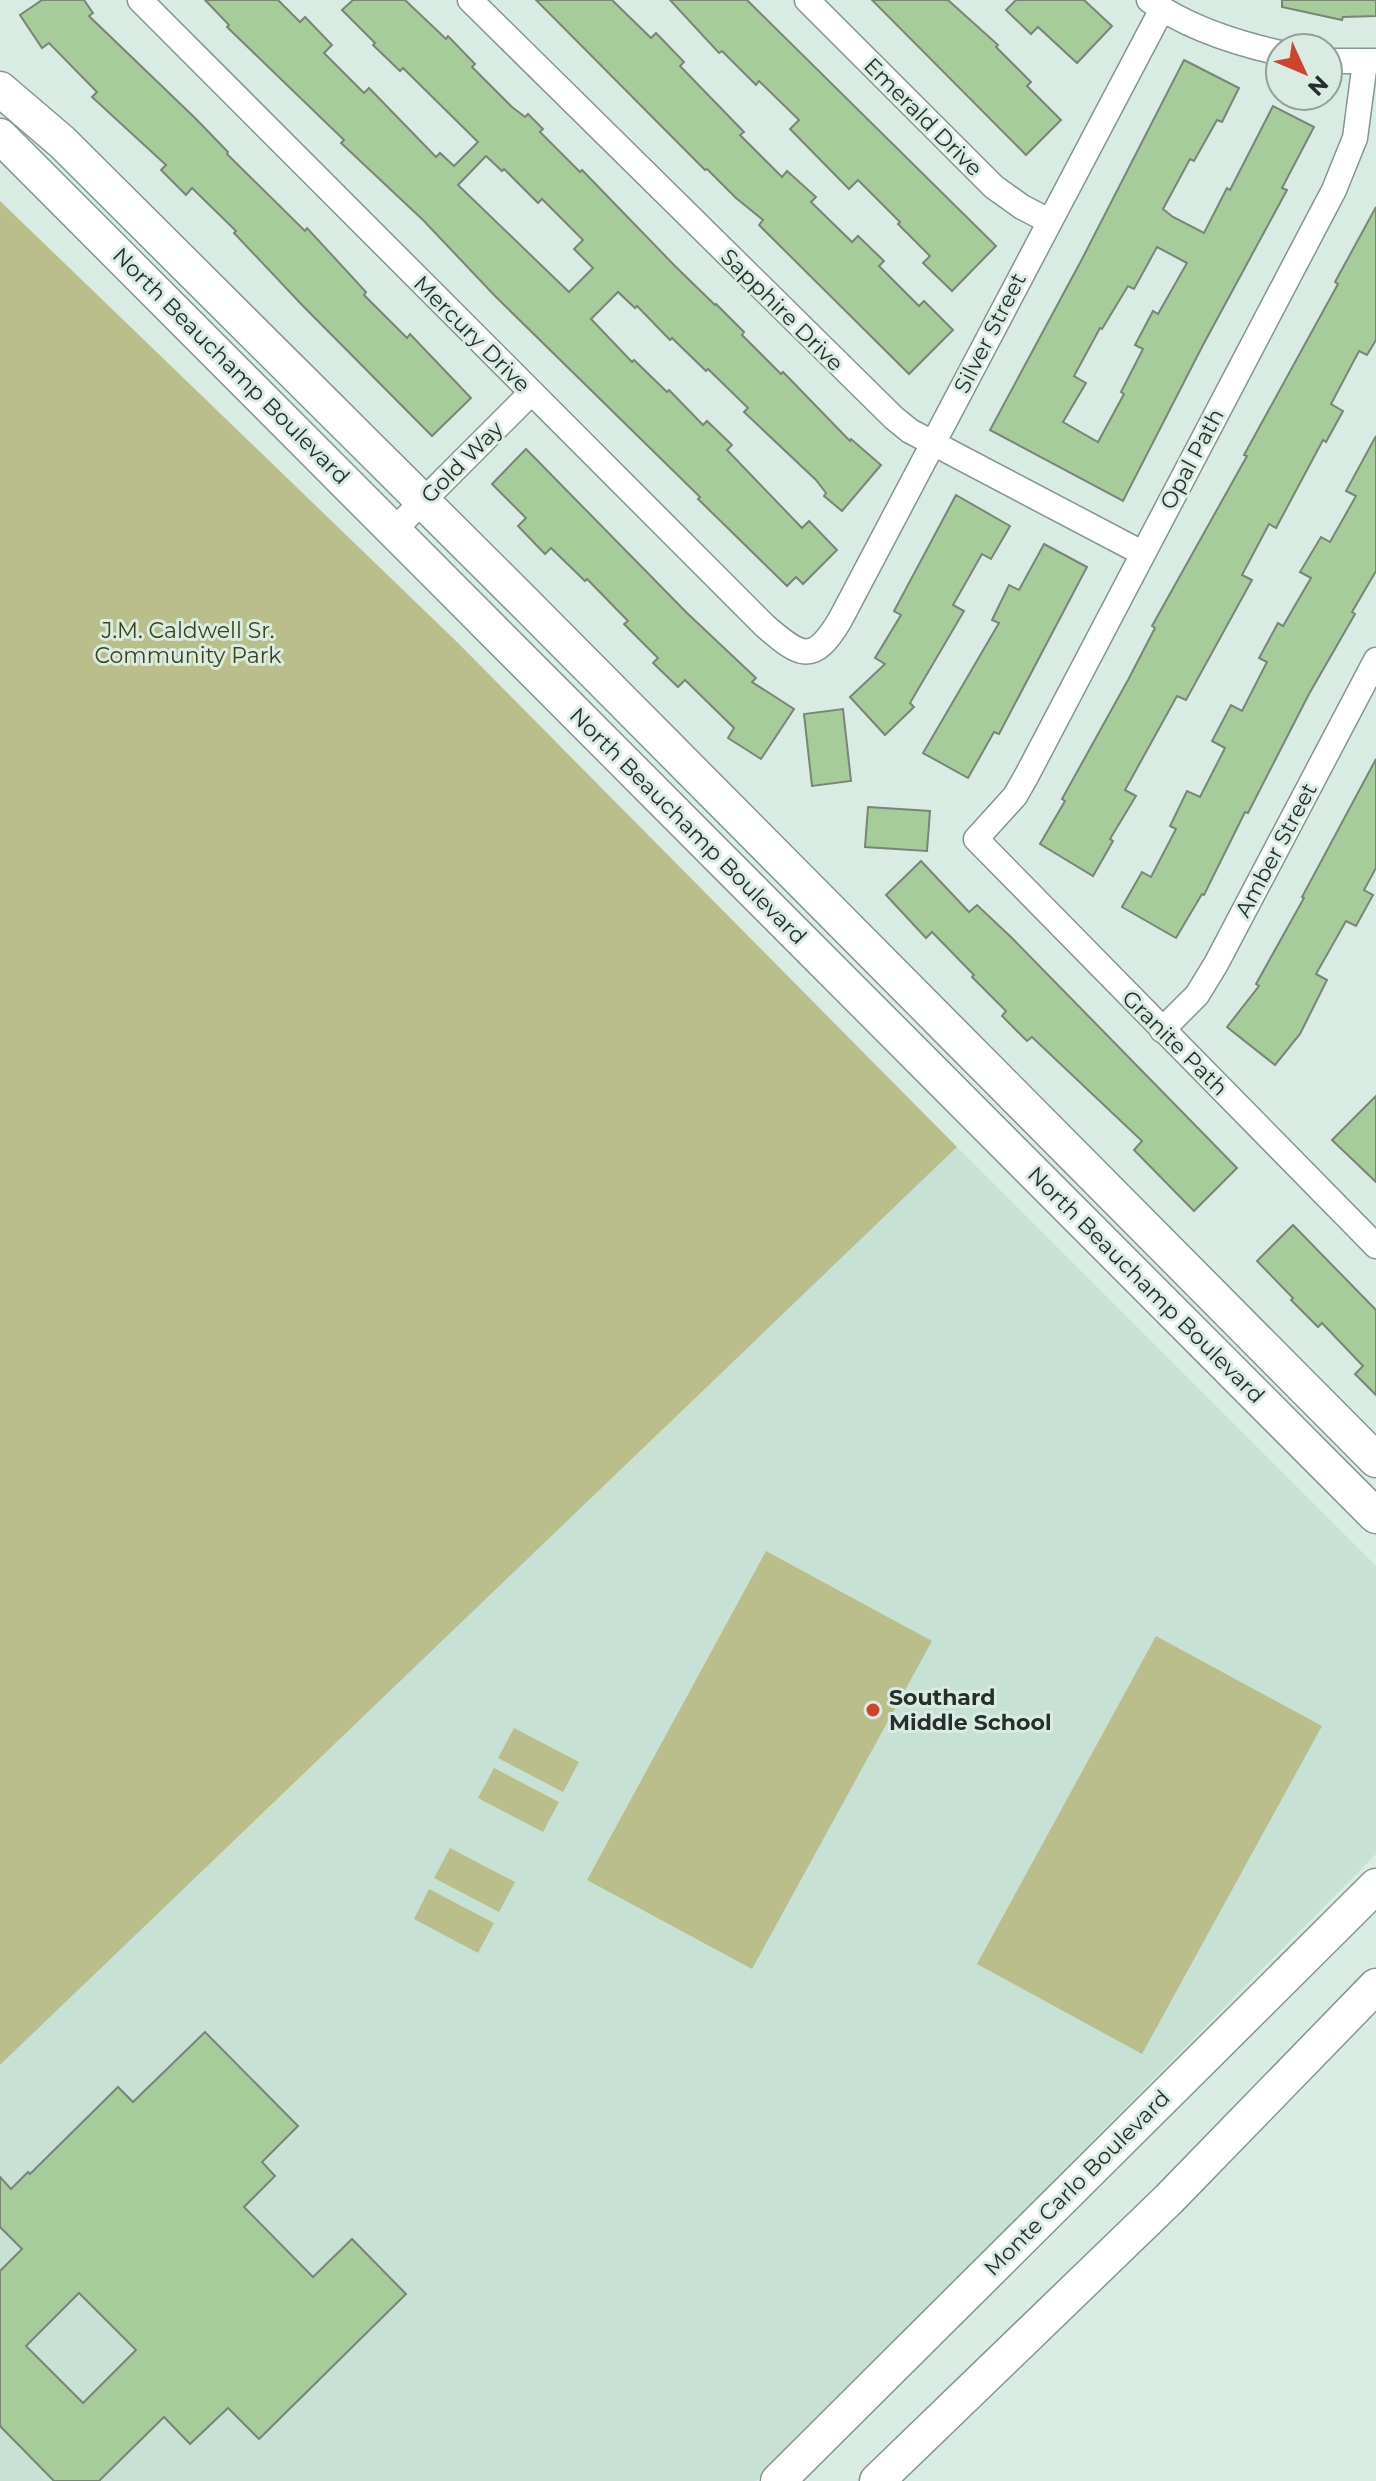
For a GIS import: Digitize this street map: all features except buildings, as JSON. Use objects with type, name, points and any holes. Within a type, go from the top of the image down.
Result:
[{"type":"street","name":"Mercury Drive","points":[[140,0],[765,626],[792,647],[802,652],[813,652]]},
{"type":"street","name":"Sapphire Drive","points":[[470,0],[875,403],[910,431],[1142,553]]},
{"type":"street","name":"Emerald Drive","points":[[807,0],[994,187],[1049,221]]},
{"type":"street","name":"Silver Street","points":[[813,652],[822,646],[840,620],[1049,221],[1155,5]]},
{"type":"street","points":[[1155,5],[1231,39],[1264,48]]},
{"type":"street","points":[[1344,61],[1370,62]]},
{"type":"street","name":"Opal Path","points":[[976,839],[1015,796],[1027,775],[1347,164],[1370,62]]},
{"type":"street","name":"North Beauchamp Boulevard","points":[[0,89],[62,142],[423,501],[1376,1460]]},
{"type":"street","name":"North Beauchamp Boulevard","points":[[0,136],[1376,1516]]},
{"type":"street","name":"Gold Way","points":[[394,530],[531,393]]},
{"type":"street","name":"Amber Street","points":[[1162,1030],[1197,995],[1216,964],[1376,660]]},
{"type":"street","name":"Granite Path","points":[[976,839],[1376,1246]]},
{"type":"street","name":"Monte Carlo Boulevard","points":[[778,2481],[1376,1886]]},
{"type":"street","points":[[877,2481],[1169,2199],[1376,1986]]},
{"type":"shaded area","name":"Southard Middle School","points":[[957,1147],[1376,1566],[1376,1854],[756,2481],[0,2481],[0,2065]]},
{"type":"green space","name":"J.M. Caldwell Sr. Community Park","points":[[0,201],[457,642],[957,1147],[0,2065]]},
{"type":"green space","points":[[766,1551],[932,1641],[752,1969],[587,1880]]},
{"type":"green space","points":[[1156,1636],[1322,1726],[1142,2054],[977,1964]]},
{"type":"green space","points":[[514,1728],[579,1762],[563,1792],[498,1758]]},
{"type":"green space","points":[[494,1768],[559,1802],[543,1832],[478,1798]]},
{"type":"green space","points":[[450,1848],[515,1882],[499,1912],[434,1878]]},
{"type":"green space","points":[[429,1889],[494,1923],[478,1953],[414,1919]]},
{"type":"place","name":"Southard Middle School","points":[[873,1710]]}]
